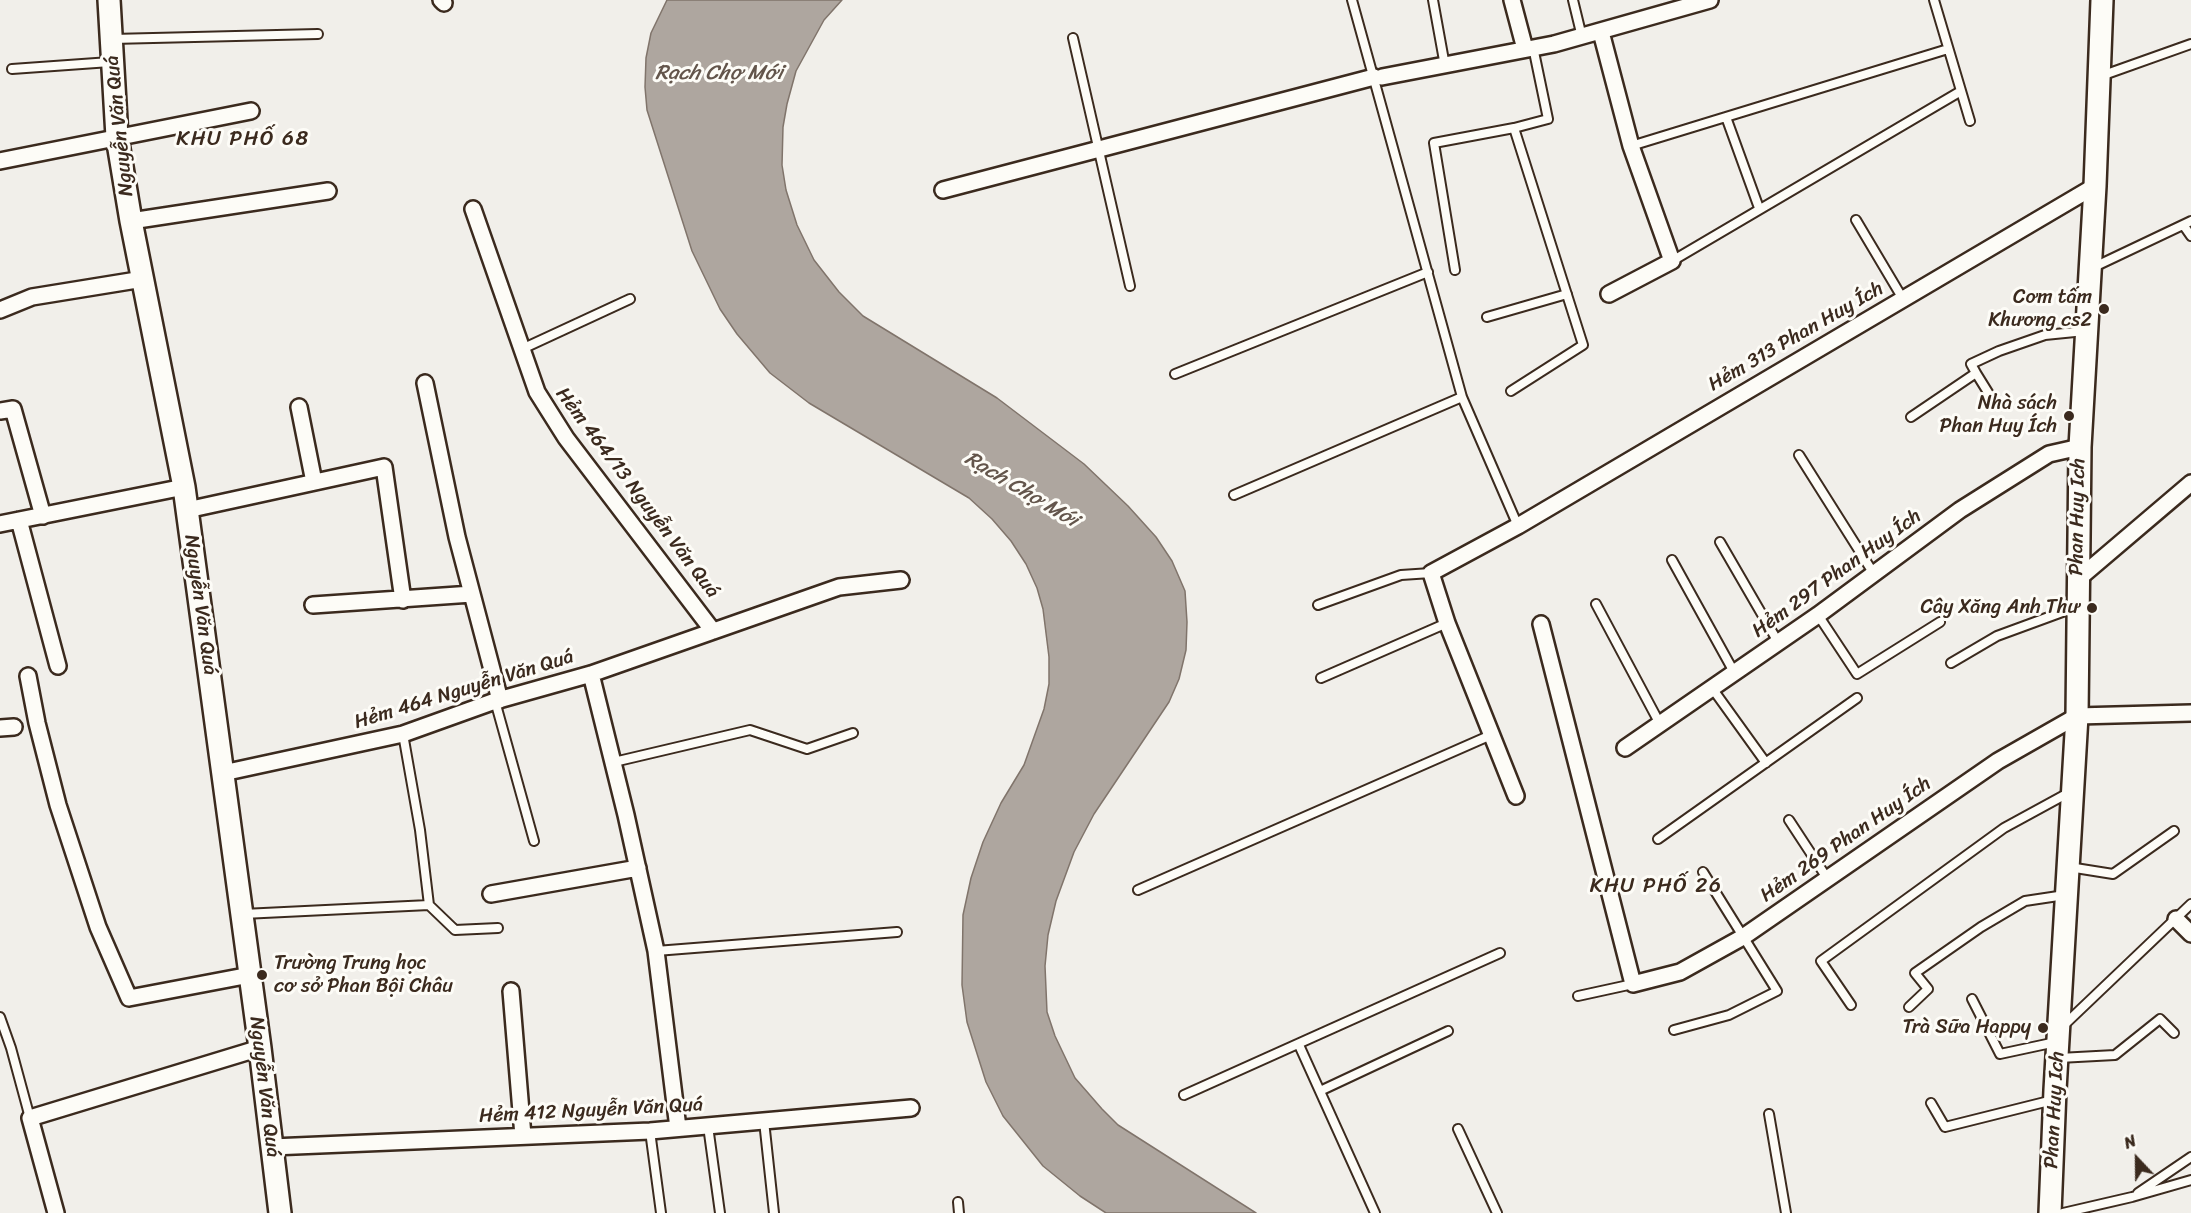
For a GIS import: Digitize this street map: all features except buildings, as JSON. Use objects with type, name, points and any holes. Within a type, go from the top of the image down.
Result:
[{"type":"main road","name":"Nguyễn Văn Quá","points":[[109,0],[117,137],[131,221],[184,487],[260,1048],[280,1213]]},
{"type":"main road","name":"Phan Huy Ich","points":[[2050,1213],[2076,716],[2080,447],[2095,186],[2102,0]]},
{"type":"street","points":[[1512,0],[1529,48]]},
{"type":"street","points":[[943,190],[1378,77],[1445,66],[1582,37],[1702,1]]},
{"type":"street","points":[[1600,32],[1631,146],[1672,261],[1609,294]]},
{"type":"street","points":[[0,161],[251,111]]},
{"type":"street","name":"Hẻm 313 Phan Huy Ích","points":[[1431,573],[1518,526],[2095,186]]},
{"type":"street","points":[[131,221],[328,191]]},
{"type":"street","name":"Hẻm 464/13 Nguyễn Văn Quá","points":[[473,209],[537,392],[566,438],[713,630]]},
{"type":"street","points":[[0,310],[32,297],[143,279]]},
{"type":"street","points":[[426,383],[457,537],[498,701]]},
{"type":"street","points":[[298,407],[314,482]]},
{"type":"street","points":[[0,411],[13,409],[43,516]]},
{"type":"street","name":"Hẻm 297 Phan Huy Ích","points":[[1625,748],[1818,615],[1960,510],[2049,454],[2080,447]]},
{"type":"street","points":[[187,510],[384,467],[403,600]]},
{"type":"street","points":[[2077,580],[2191,483]]},
{"type":"street","points":[[0,524],[184,487]]},
{"type":"street","points":[[19,520],[58,666]]},
{"type":"street","points":[[1431,573],[1447,623],[1516,796]]},
{"type":"street","name":"Hẻm 464 Nguyễn Văn Quá","points":[[223,773],[403,734],[498,701],[591,674],[839,587],[901,580]]},
{"type":"street","points":[[313,605],[472,594]]},
{"type":"street","points":[[1541,624],[1633,984]]},
{"type":"street","points":[[591,674],[614,762],[656,951],[678,1128]]},
{"type":"street","points":[[28,676],[37,723],[58,805],[98,927],[129,998],[250,975]]},
{"type":"street","points":[[2076,716],[2191,713]]},
{"type":"street","name":"Hẻm 269 Phan Huy Ích","points":[[1633,984],[1680,972],[1743,937],[1998,761],[2076,716]]},
{"type":"street","points":[[492,894],[638,868]]},
{"type":"street","points":[[2176,919],[2191,934]]},
{"type":"street","points":[[511,991],[523,1136]]},
{"type":"street","points":[[56,1213],[30,1118],[260,1048]]},
{"type":"street","name":"Hẻm 412 Nguyễn Văn Quá","points":[[272,1147],[650,1131],[911,1108]]},
{"type":"lane","points":[[1352,0],[1378,77],[1462,397],[1518,526]]},
{"type":"lane","points":[[1433,0],[1445,66]]},
{"type":"lane","points":[[1573,0],[1582,37]]},
{"type":"lane","points":[[1934,0],[1970,121]]},
{"type":"lane","points":[[110,39],[318,34]]},
{"type":"lane","points":[[1073,38],[1130,286]]},
{"type":"lane","points":[[2099,77],[2191,44]]},
{"type":"lane","points":[[1455,270],[1434,143],[1514,129],[1548,119],[1529,48]]},
{"type":"lane","points":[[1631,146],[1948,49]]},
{"type":"lane","points":[[12,69],[111,62]]},
{"type":"lane","points":[[1672,261],[1961,91]]},
{"type":"lane","points":[[1726,117],[1759,208]]},
{"type":"lane","points":[[1511,391],[1583,345],[1514,129]]},
{"type":"lane","points":[[1856,220],[1903,299]]},
{"type":"lane","points":[[2090,269],[2187,224],[2191,236]]},
{"type":"lane","points":[[1175,374],[1428,272]]},
{"type":"lane","points":[[1487,317],[1567,294]]},
{"type":"lane","points":[[521,350],[630,299]]},
{"type":"lane","points":[[1989,394],[1971,364],[1999,351],[2045,335],[2087,331]]},
{"type":"lane","points":[[1911,417],[1976,373]]},
{"type":"lane","points":[[1234,495],[1462,397]]},
{"type":"lane","points":[[1799,455],[1874,574]]},
{"type":"lane","points":[[1720,542],[1778,642]]},
{"type":"lane","points":[[1672,560],[1734,672]]},
{"type":"lane","points":[[1318,605],[1401,575],[1431,573]]},
{"type":"lane","points":[[1596,604],[1660,724]]},
{"type":"lane","points":[[1951,663],[1997,636],[2077,606]]},
{"type":"lane","points":[[1818,615],[1857,674],[1940,622]]},
{"type":"lane","points":[[1321,678],[1447,623]]},
{"type":"lane","points":[[1712,688],[1766,763]]},
{"type":"lane","points":[[1658,839],[1857,698]]},
{"type":"lane","points":[[498,701],[534,841]]},
{"type":"lane","points":[[614,762],[750,730],[807,749],[853,733]]},
{"type":"lane","points":[[403,734],[420,830],[429,905],[455,930],[498,928]]},
{"type":"lane","points":[[1138,890],[1491,735]]},
{"type":"lane","points":[[1851,1005],[1821,961],[2004,828],[2072,791]]},
{"type":"lane","points":[[1788,820],[1827,878]]},
{"type":"lane","points":[[2068,867],[2113,874],[2174,831]]},
{"type":"lane","points":[[1674,1030],[1729,1015],[1777,991],[1702,872]]},
{"type":"lane","points":[[1909,1007],[1928,989],[1915,973],[1981,927],[2025,901],[2066,895]]},
{"type":"lane","points":[[2058,1043],[2191,904]]},
{"type":"lane","points":[[241,914],[429,905]]},
{"type":"lane","points":[[656,951],[897,932]]},
{"type":"lane","points":[[1184,1095],[1500,953]]},
{"type":"lane","name":"Hẻm 269 Phan Huy Ích","points":[[1578,996],[1633,984]]},
{"type":"lane","points":[[1972,999],[2000,1054],[2058,1043],[2115,1055],[2160,1019],[2174,1033]]},
{"type":"lane","points":[[0,1017],[30,1118]]},
{"type":"lane","points":[[1320,1091],[1448,1031]]},
{"type":"lane","points":[[1299,1045],[1375,1213]]},
{"type":"lane","points":[[1931,1103],[1945,1127],[2055,1099]]},
{"type":"lane","points":[[1769,1114],[1786,1213]]},
{"type":"lane","points":[[764,1121],[774,1213]]},
{"type":"lane","points":[[708,1126],[720,1213]]},
{"type":"lane","points":[[1458,1129],[1497,1213]]},
{"type":"lane","points":[[650,1131],[661,1213]]},
{"type":"lane","points":[[2132,1197],[2191,1157]]},
{"type":"lane","points":[[2063,1213],[2191,1180]]},
{"type":"lane","points":[[958,1202],[959,1213]]},
{"type":"water","name":"Rạch Chợ Mới","points":[[667,0],[842,0],[824,20],[796,71],[783,127],[782,165],[786,190],[797,225],[814,260],[839,292],[863,316],[997,398],[1084,464],[1128,506],[1156,537],[1172,561],[1185,591],[1187,622],[1186,650],[1179,679],[1169,702],[1094,814],[1074,852],[1056,901],[1048,935],[1045,966],[1047,1012],[1055,1036],[1075,1078],[1118,1125],[1256,1213],[1106,1213],[1080,1196],[1043,1166],[1003,1116],[986,1082],[967,1022],[962,985],[963,915],[971,878],[983,842],[1001,803],[1024,765],[1044,709],[1049,684],[1049,657],[1043,609],[1037,588],[1026,564],[1011,541],[969,498],[809,403],[770,373],[737,334],[720,309],[692,251],[647,110],[646,58],[651,33]]},
{"type":"place","name":"Cơm tấm Khương cs2","points":[[2104,309]]},
{"type":"place","name":"Nhà sách Phan Huy Ích","points":[[2069,416]]},
{"type":"place","name":"Cây Xăng Anh Thư","points":[[2092,608]]},
{"type":"place","name":"Trường Trung học cơ sở Phan Bội Châu","points":[[262,975]]},
{"type":"place","name":"Trà Sữa Happy","points":[[2043,1028]]},
{"type":"district","name":"KHU PHỐ 68","points":[[243,140]]},
{"type":"district","name":"KHU PHỐ 26","points":[[1656,887]]}]
